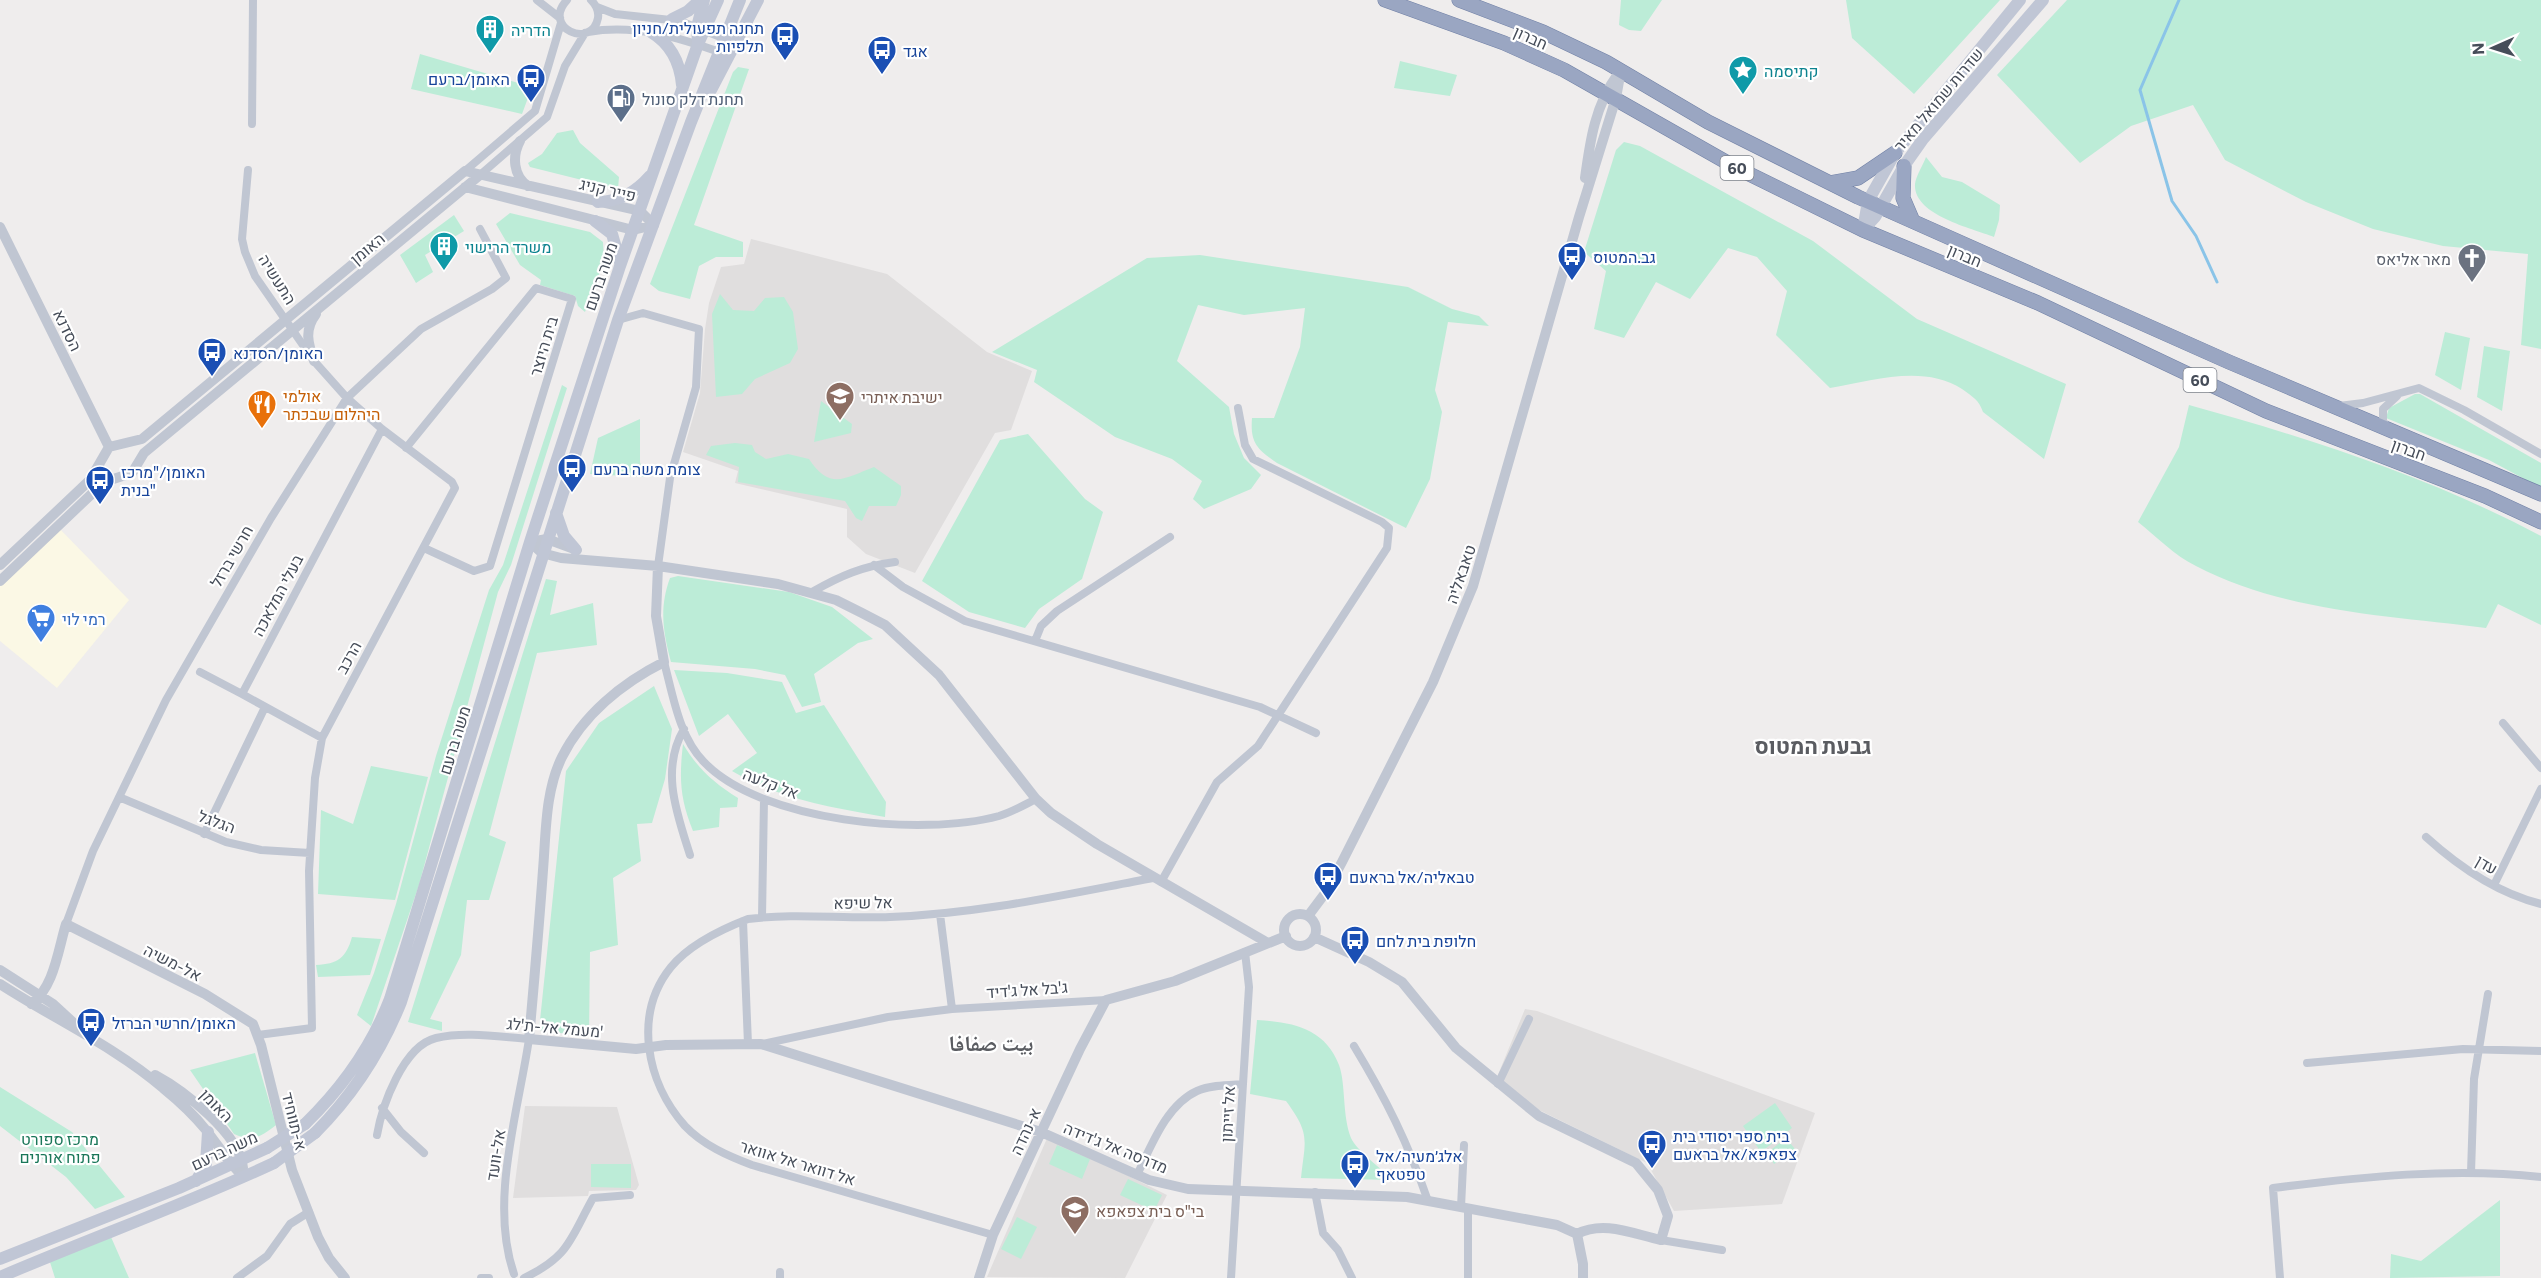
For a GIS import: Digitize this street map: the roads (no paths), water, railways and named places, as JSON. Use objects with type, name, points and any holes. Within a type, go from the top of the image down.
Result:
[{"type":"highway","name":"חברון","points":[[1385,0],[1504,43],[1610,94],[1735,167],[1863,230],[2038,303],[2266,411],[2485,496],[2541,522]]},
{"type":"highway","name":"חברון","points":[[1459,0],[1543,32],[1621,70],[1708,122],[1830,183]]},
{"type":"highway","points":[[1830,183],[1858,178],[1895,153]]},
{"type":"highway","points":[[1904,166],[1903,198],[1912,219]]},
{"type":"highway","name":"60","points":[[1830,183],[1874,204]]},
{"type":"highway","name":"חברון","points":[[1874,204],[2332,407],[2541,494]]},
{"type":"main road","points":[[672,19],[688,11],[702,0]]},
{"type":"main road","points":[[701,28],[702,0]]},
{"type":"main road","points":[[701,28],[718,0]]},
{"type":"main road","points":[[731,41],[740,0]]},
{"type":"main road","points":[[731,41],[758,0]]},
{"type":"main road","name":"שדרות שמואל מאיר","points":[[1863,230],[1895,153],[2020,0]]},
{"type":"main road","name":"שדרות שמואל מאיר","points":[[1874,204],[1923,139],[2043,0]]},
{"type":"main road","name":"משה ברעם","points":[[0,1259],[146,1202],[267,1148],[304,1124],[336,1091],[359,1060],[390,999],[530,542],[620,266],[698,44],[701,28]]},
{"type":"main road","points":[[651,32],[661,38],[674,54],[680,73],[682,92]]},
{"type":"main road","name":"משה ברעם","points":[[0,1276],[274,1163],[315,1133],[354,1089],[374,1058],[393,1021],[618,320],[692,122],[731,41]]},
{"type":"main road","points":[[598,202],[620,199],[631,194],[654,171]]},
{"type":"main road","points":[[595,220],[612,234],[617,243],[620,266]]},
{"type":"main road","points":[[556,512],[564,536],[575,549]]},
{"type":"main road","points":[[196,1181],[207,1156],[208,1132]]},
{"type":"street","points":[[252,124],[253,0]]},
{"type":"street","points":[[537,0],[574,34],[610,30],[651,32],[698,44],[725,55]]},
{"type":"street","name":"האומן","points":[[106,452],[142,439],[535,111],[561,21],[562,6],[567,0]]},
{"type":"street","points":[[594,4],[615,14],[672,19],[731,41]]},
{"type":"street","name":"האומן","points":[[0,581],[99,487],[107,481],[132,473],[144,453],[547,117],[565,66],[598,19],[594,4]]},
{"type":"street","name":"טאבאליה","points":[[1308,916],[1326,892],[1342,862],[1450,646],[1481,565],[1579,217],[1592,133],[1621,70]]},
{"type":"street","points":[[520,141],[515,153],[515,165],[520,179],[528,186]]},
{"type":"street","name":"התעשיה","points":[[248,170],[242,222],[244,252],[255,276],[292,330]]},
{"type":"street","name":"פייר קניג","points":[[465,171],[640,211],[654,225]]},
{"type":"street","name":"פייר קניג","points":[[465,187],[633,230],[654,225]]},
{"type":"street","name":"הסדנא","points":[[0,227],[106,452]]},
{"type":"street","name":"חרשי ברזל","points":[[38,994],[51,971],[93,851],[166,700],[271,518],[347,398],[421,329],[492,289],[506,278],[480,229]]},
{"type":"street","name":"בית היוצר","points":[[406,448],[536,288],[572,299],[490,566],[474,571],[424,548]]},
{"type":"street","points":[[314,361],[308,333],[309,323],[324,304]]},
{"type":"street","points":[[618,320],[643,313],[699,329],[696,387],[670,478],[658,566]]},
{"type":"street","name":"הרכב","points":[[258,1035],[312,1028],[308,928],[310,853],[315,778],[322,738],[455,488],[452,482],[382,429],[347,398],[314,361],[292,330]]},
{"type":"street","points":[[2332,407],[2363,403],[2419,388],[2541,454]]},
{"type":"street","points":[[2390,430],[2383,421],[2383,410],[2392,399],[2408,390]]},
{"type":"street","points":[[1157,880],[1217,782],[1258,746],[1276,714],[1387,548],[1389,528],[1383,522],[1253,459],[1245,445],[1238,408]]},
{"type":"street","name":"בעלי המלאכה","points":[[242,694],[382,429]]},
{"type":"street","points":[[124,444],[134,450],[137,462]]},
{"type":"street","points":[[106,452],[107,470],[122,477]]},
{"type":"street","points":[[0,565],[90,480],[106,452]]},
{"type":"street","points":[[1035,641],[1041,626],[1057,611],[1170,537]]},
{"type":"street","points":[[530,542],[547,539],[596,559]]},
{"type":"street","points":[[530,542],[542,553],[561,558],[596,559],[658,566],[778,584],[812,592],[885,625],[939,675],[1036,799],[1073,829],[1268,943]]},
{"type":"street","points":[[812,592],[845,573],[895,562]]},
{"type":"street","points":[[874,565],[903,587],[965,621],[1260,707],[1316,733]]},
{"type":"street","name":"אל קלעה","points":[[658,566],[656,616],[664,662],[684,729],[702,761],[722,778],[764,799],[860,822],[903,824],[978,820],[1001,815],[1036,799]]},
{"type":"street","points":[[530,1040],[547,831],[555,776],[570,743],[595,711],[623,687],[664,662]]},
{"type":"street","points":[[200,672],[322,738]]},
{"type":"street","points":[[204,834],[265,707]]},
{"type":"street","points":[[2503,723],[2541,768]]},
{"type":"street","points":[[684,729],[673,756],[671,785],[674,804],[690,855]]},
{"type":"street","points":[[2494,885],[2541,789]]},
{"type":"street","name":"הגלגל","points":[[119,797],[204,834],[261,850],[310,853]]},
{"type":"street","points":[[762,917],[764,799]]},
{"type":"street","name":"עדן","points":[[2426,837],[2456,863],[2494,885],[2541,904]]},
{"type":"street","name":"אל שיפא","points":[[649,1049],[650,1009],[662,980],[673,965],[706,939],[743,921],[762,917],[890,917],[940,914],[1157,880]]},
{"type":"street","points":[[940,914],[952,1009]]},
{"type":"street","points":[[1298,914],[1308,916],[1314,923],[1314,938],[1306,944],[1297,945],[1286,936],[1285,926],[1290,918],[1298,914]]},
{"type":"street","points":[[743,921],[748,1044]]},
{"type":"street","name":"אל-משיה","points":[[66,924],[247,1018],[258,1035]]},
{"type":"street","name":"ג'בל אל ג'דיד","points":[[761,1044],[888,1017],[952,1009],[1106,1000],[1175,981],[1286,936]]},
{"type":"street","points":[[1314,938],[1369,962],[1402,981],[1456,1048],[1539,1116],[1623,1155],[1645,1170],[1658,1190],[1668,1216],[1661,1240]]},
{"type":"street","name":"אל זייתון","points":[[1231,1278],[1249,987],[1245,952]]},
{"type":"street","name":"האומן","points":[[0,970],[59,1009],[81,1031]]},
{"type":"street","name":"האומן","points":[[0,984],[81,1031],[133,1065],[182,1105],[236,1163]]},
{"type":"street","points":[[31,1004],[38,994]]},
{"type":"street","points":[[2471,1173],[2474,1078],[2488,994]]},
{"type":"street","name":"א-נהדה","points":[[979,1278],[993,1236],[1106,1000]]},
{"type":"street","points":[[1498,1084],[1529,1019]]},
{"type":"street","name":"א-תווחיד","points":[[258,1035],[289,1159],[329,1258],[345,1278]]},
{"type":"street","name":"מעמל אל-ת'לג'","points":[[377,1135],[382,1108],[408,1060],[433,1039],[487,1036],[649,1049],[666,1045],[761,1044]]},
{"type":"street","name":"אל-וועד","points":[[512,1276],[506,1244],[505,1186],[530,1040]]},
{"type":"street","name":"מדרסה אל ג'דידה","points":[[761,1044],[1041,1132],[1137,1175],[1188,1189],[1407,1197],[1557,1225],[1577,1233]]},
{"type":"street","points":[[1354,1046],[1390,1106],[1406,1140],[1428,1201]]},
{"type":"street","name":"אל דוואר אל אוואר","points":[[649,1049],[653,1070],[660,1086],[685,1126],[730,1157],[993,1236]]},
{"type":"street","points":[[2307,1063],[2480,1049],[2541,1051]]},
{"type":"street","name":"האומן","points":[[133,1065],[169,1082],[204,1108],[244,1177]]},
{"type":"street","points":[[1137,1175],[1168,1118],[1186,1098],[1208,1088],[1243,1084]]},
{"type":"street","points":[[382,1108],[401,1132],[424,1153]]},
{"type":"street","points":[[1464,1145],[1464,1208],[1468,1278]]},
{"type":"street","points":[[2280,1278],[2273,1188],[2378,1176],[2471,1173],[2541,1177]]},
{"type":"street","points":[[1315,1192],[1323,1233],[1338,1250],[1352,1278]]},
{"type":"street","points":[[512,1276],[519,1274],[524,1278],[555,1261],[567,1248],[593,1198],[630,1195]]},
{"type":"street","points":[[237,1278],[267,1256],[290,1224],[309,1212]]},
{"type":"street","points":[[1583,1278],[1583,1264],[1577,1233],[1594,1227],[1607,1227],[1661,1240],[1722,1250]]},
{"type":"street","points":[[481,1278],[489,1278]]},
{"type":"waterway","points":[[2179,0],[2140,90],[2172,201],[2196,236],[2217,282]]},
{"type":"place","name":"הדריה","points":[[490,54]]},
{"type":"place","name":"תחנה תפעולית/חניון תלפיות","points":[[785,62]]},
{"type":"place","name":"אגד","points":[[882,76]]},
{"type":"place","name":"קתיסמה","points":[[1743,96]]},
{"type":"place","name":"האומן/ברעם","points":[[531,104]]},
{"type":"place","name":"תחנת דלק סונול","points":[[621,124]]},
{"type":"place","name":"משרד הרישוי","points":[[444,272]]},
{"type":"place","name":"גב.המטוס","points":[[1572,282]]},
{"type":"place","name":"מאר אליאס","points":[[2472,284]]},
{"type":"place","name":"האומן/הסדנא","points":[[212,378]]},
{"type":"place","name":"ישיבת איתרי","points":[[840,422]]},
{"type":"place","name":"אולמי היהלום שבכתר","points":[[262,430]]},
{"type":"place","name":"צומת משה ברעם","points":[[572,494]]},
{"type":"place","name":"האומן/\"מרכז בנית\"","points":[[100,506]]},
{"type":"place","name":"רמי לוי","points":[[41,644]]},
{"type":"place","name":"טבאליה/אל בראעם","points":[[1328,902]]},
{"type":"place","name":"חלופת בית לחם","points":[[1355,966]]},
{"type":"place","name":"האומן/חרשי הברזל","points":[[91,1048]]},
{"type":"place","name":"בית ספר יסודי בית צפאפא/אל בראעם","points":[[1652,1170]]},
{"type":"place","name":"אלג׳מעיה/אל טפטאף","points":[[1355,1190]]},
{"type":"place","name":"בי\"ס בית צפאפא","points":[[1075,1236]]},
{"type":"district","name":"גבעת המטוס","points":[[1813,745]]},
{"type":"district","name":"بيت صفافا","points":[[991,1042]]},
{"type":"park label","name":"מרכז ספורט פתוח אורנים","points":[[60,1147]]}]
